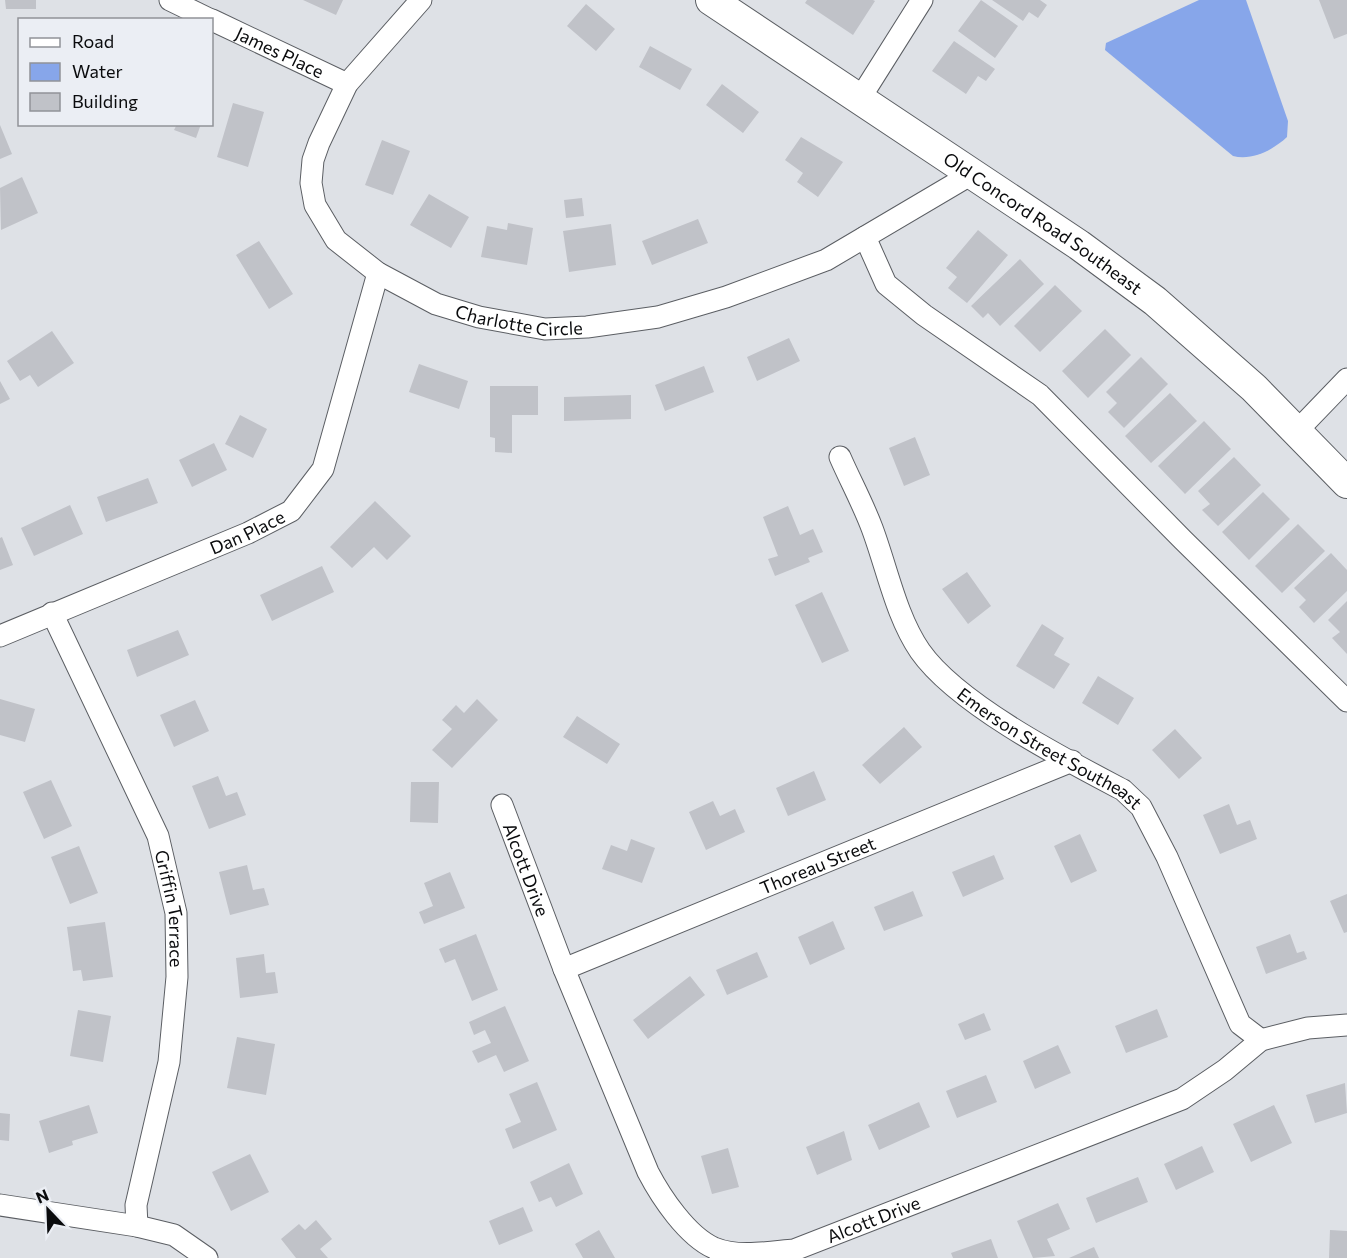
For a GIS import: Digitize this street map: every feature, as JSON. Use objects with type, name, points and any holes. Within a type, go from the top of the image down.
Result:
[{"type":"street","name":"James Place","points":[[170,0],[207,18]]},
{"type":"street","name":"Charlotte Circle","points":[[422,0],[347,84],[313,160],[311,183],[315,205],[336,240],[378,273],[436,304],[479,317],[545,329],[587,327],[658,317],[726,297],[826,260],[970,175]]},
{"type":"street","name":"Old Concord Road Southeast","points":[[711,0],[970,175],[1070,239],[1155,301],[1254,388],[1347,483]]},
{"type":"street","points":[[859,100],[922,0]]},
{"type":"street","name":"James Place","points":[[213,21],[347,84]]},
{"type":"street","points":[[866,237],[886,284],[924,315],[1040,395],[1347,701]]},
{"type":"street","name":"Dan Place","points":[[0,636],[248,533],[291,511],[323,469],[378,273]]},
{"type":"street","points":[[1296,432],[1347,379]]},
{"type":"street","name":"Emerson Street Southeast","points":[[840,457],[871,525],[900,609],[919,650],[943,679],[990,712],[1123,790],[1142,807],[1167,857],[1240,1024],[1261,1040]]},
{"type":"street","name":"Griffin Terrace","points":[[52,613],[158,836],[176,914],[177,977],[169,1062],[136,1205],[137,1226]]},
{"type":"street","name":"Thoreau Street","points":[[564,969],[1072,761]]},
{"type":"street","name":"Alcott Drive","points":[[502,806],[610,1084],[662,1199],[684,1224],[714,1248],[747,1253],[794,1250],[1182,1099],[1225,1070],[1261,1040],[1308,1028],[1347,1025]]},
{"type":"street","points":[[0,1205],[137,1226],[174,1235],[207,1258]]},
{"type":"water","points":[[1199,0],[1246,0],[1288,121],[1287,137],[1255,156],[1233,156],[1105,50],[1106,43]]},
{"type":"building","points":[[5,0],[36,0],[36,9],[6,9]]},
{"type":"building","points":[[303,0],[343,0],[336,15]]},
{"type":"building","points":[[807,0],[875,1],[853,35],[805,3]]},
{"type":"building","points":[[981,0],[1018,26],[995,58],[958,31]]},
{"type":"building","points":[[992,0],[1040,0],[1047,5],[1038,18],[1029,12],[1023,21]]},
{"type":"building","points":[[1319,0],[1347,0],[1347,34],[1334,39]]},
{"type":"building","points":[[586,4],[615,29],[596,51],[567,26]]},
{"type":"building","points":[[954,41],[995,69],[986,81],[978,76],[966,94],[932,71]]},
{"type":"building","points":[[650,46],[692,69],[680,90],[639,67]]},
{"type":"building","points":[[722,84],[759,112],[743,133],[706,105]]},
{"type":"building","points":[[233,103],[264,112],[248,167],[217,157]]},
{"type":"building","points":[[0,125],[12,154],[0,159]]},
{"type":"building","points":[[176,126],[200,126],[196,138],[174,130]]},
{"type":"building","points":[[801,137],[843,162],[818,197],[797,182],[803,173],[785,160]]},
{"type":"building","points":[[382,140],[410,151],[393,195],[365,185]]},
{"type":"building","points":[[22,177],[38,213],[1,230],[0,188]]},
{"type":"building","points":[[429,194],[469,217],[451,248],[410,225]]},
{"type":"building","points":[[582,198],[584,216],[566,218],[564,200]]},
{"type":"building","points":[[698,219],[708,243],[652,265],[642,241]]},
{"type":"building","points":[[508,223],[533,228],[527,265],[481,257],[487,226],[507,230]]},
{"type":"building","points":[[611,224],[616,265],[569,272],[563,231]]},
{"type":"building","points":[[978,230],[1008,255],[967,303],[948,288],[957,277],[946,268]]},
{"type":"building","points":[[259,241],[293,294],[269,309],[236,255]]},
{"type":"building","points":[[1020,259],[1044,284],[1000,326],[988,313],[983,318],[971,306]]},
{"type":"building","points":[[1055,285],[1082,311],[1040,352],[1014,326]]},
{"type":"building","points":[[1105,329],[1131,355],[1088,398],[1062,371]]},
{"type":"building","points":[[52,331],[74,363],[38,387],[30,375],[20,381],[7,361]]},
{"type":"building","points":[[789,338],[800,361],[757,381],[747,357]]},
{"type":"building","points":[[1141,357],[1168,384],[1124,428],[1108,412],[1117,403],[1106,392]]},
{"type":"building","points":[[419,364],[468,381],[459,409],[409,392]]},
{"type":"building","points":[[704,366],[714,392],[665,411],[655,385]]},
{"type":"building","points":[[0,381],[10,399],[0,404]]},
{"type":"building","points":[[490,386],[538,386],[538,415],[512,415],[512,453],[495,452],[495,438],[490,437]]},
{"type":"building","points":[[1170,393],[1197,421],[1151,463],[1125,436]]},
{"type":"building","points":[[631,395],[631,419],[564,421],[564,397]]},
{"type":"building","points":[[240,415],[267,429],[253,458],[225,444]]},
{"type":"building","points":[[1204,421],[1231,449],[1185,494],[1158,466]]},
{"type":"building","points":[[915,437],[930,475],[904,486],[889,448]]},
{"type":"building","points":[[214,443],[227,470],[192,487],[179,460]]},
{"type":"building","points":[[1234,457],[1261,485],[1218,526],[1202,510],[1210,504],[1198,491]]},
{"type":"building","points":[[148,478],[158,503],[106,522],[97,497]]},
{"type":"building","points":[[1263,492],[1290,519],[1249,560],[1222,532]]},
{"type":"building","points":[[375,501],[411,536],[387,560],[374,547],[352,568],[330,547]]},
{"type":"building","points":[[70,505],[83,534],[34,556],[21,528]]},
{"type":"building","points":[[788,506],[800,535],[813,529],[823,552],[808,558],[810,562],[775,576],[768,559],[778,556],[763,517]]},
{"type":"building","points":[[1298,524],[1325,551],[1282,593],[1255,566]]},
{"type":"building","points":[[2,537],[13,565],[0,570],[0,538]]},
{"type":"building","points":[[1331,553],[1347,570],[1347,591],[1314,623],[1299,607],[1306,600],[1294,588]]},
{"type":"building","points":[[322,566],[334,592],[272,621],[260,595]]},
{"type":"building","points":[[967,572],[991,606],[968,624],[942,589]]},
{"type":"building","points":[[822,592],[849,651],[822,663],[795,605]]},
{"type":"building","points":[[1347,601],[1347,654],[1332,638],[1340,632],[1328,620]]},
{"type":"building","points":[[1042,624],[1064,638],[1054,655],[1070,664],[1054,689],[1016,666]]},
{"type":"building","points":[[178,630],[189,655],[137,677],[127,650]]},
{"type":"building","points":[[1098,676],[1134,698],[1118,725],[1082,703]]},
{"type":"building","points":[[0,699],[35,709],[25,742],[0,735]]},
{"type":"building","points":[[477,699],[498,720],[452,768],[432,750],[452,729],[442,720],[456,705],[464,713]]},
{"type":"building","points":[[195,700],[209,731],[174,747],[160,715]]},
{"type":"building","points":[[577,716],[620,744],[607,764],[563,737]]},
{"type":"building","points":[[904,727],[922,747],[880,784],[862,765]]},
{"type":"building","points":[[1175,729],[1202,758],[1179,779],[1152,750]]},
{"type":"building","points":[[814,771],[826,800],[788,816],[776,788]]},
{"type":"building","points":[[218,776],[226,796],[237,792],[246,815],[209,829],[192,786]]},
{"type":"building","points":[[51,780],[72,826],[44,839],[23,792]]},
{"type":"building","points":[[411,782],[439,782],[438,823],[410,822]]},
{"type":"building","points":[[713,801],[720,816],[735,809],[745,832],[706,850],[689,812]]},
{"type":"building","points":[[1229,804],[1237,825],[1250,820],[1257,839],[1220,854],[1203,815]]},
{"type":"building","points":[[1080,834],[1097,871],[1071,883],[1054,846]]},
{"type":"building","points":[[631,839],[655,848],[642,883],[602,869],[611,845],[627,851]]},
{"type":"building","points":[[79,846],[98,893],[70,904],[51,857]]},
{"type":"building","points":[[994,855],[1004,879],[963,897],[952,872]]},
{"type":"building","points":[[247,865],[253,890],[264,888],[269,905],[230,915],[219,872]]},
{"type":"building","points":[[450,872],[465,908],[424,924],[419,912],[433,906],[424,883]]},
{"type":"building","points":[[913,891],[923,916],[884,931],[874,907]]},
{"type":"building","points":[[1347,894],[1347,932],[1344,933],[1330,901]]},
{"type":"building","points":[[833,921],[845,949],[810,965],[798,937]]},
{"type":"building","points":[[105,922],[113,977],[83,981],[81,970],[73,971],[67,927]]},
{"type":"building","points":[[476,934],[498,990],[472,1001],[455,959],[445,963],[439,949]]},
{"type":"building","points":[[1290,934],[1297,953],[1304,951],[1307,959],[1266,974],[1256,947]]},
{"type":"building","points":[[757,952],[768,977],[727,995],[716,970]]},
{"type":"building","points":[[264,954],[266,973],[275,972],[278,993],[240,998],[236,958]]},
{"type":"building","points":[[690,976],[705,995],[648,1039],[633,1020]]},
{"type":"building","points":[[505,1006],[529,1061],[504,1072],[496,1055],[478,1063],[472,1051],[491,1043],[485,1030],[474,1035],[469,1022]]},
{"type":"building","points":[[1157,1009],[1168,1037],[1126,1053],[1115,1026]]},
{"type":"building","points":[[78,1010],[111,1016],[103,1062],[70,1056]]},
{"type":"building","points":[[984,1013],[991,1030],[965,1040],[958,1024]]},
{"type":"building","points":[[237,1037],[275,1044],[266,1095],[227,1088]]},
{"type":"building","points":[[1058,1045],[1071,1073],[1035,1089],[1023,1061]]},
{"type":"building","points":[[986,1075],[997,1102],[957,1118],[946,1091]]},
{"type":"building","points":[[537,1082],[557,1130],[513,1149],[505,1129],[521,1122],[509,1094]]},
{"type":"building","points":[[1345,1083],[1347,1113],[1315,1123],[1306,1095]]},
{"type":"building","points":[[919,1102],[930,1127],[879,1150],[868,1125]]},
{"type":"building","points":[[89,1105],[98,1133],[72,1141],[73,1145],[49,1153],[39,1121]]},
{"type":"building","points":[[1274,1105],[1292,1143],[1251,1162],[1233,1124]]},
{"type":"building","points":[[0,1113],[10,1114],[9,1141],[0,1140]]},
{"type":"building","points":[[844,1131],[852,1160],[817,1175],[806,1147]]},
{"type":"building","points":[[1202,1146],[1214,1172],[1176,1190],[1164,1164]]},
{"type":"building","points":[[728,1148],[739,1187],[712,1194],[701,1156]]},
{"type":"building","points":[[250,1154],[269,1192],[231,1211],[212,1172]]},
{"type":"building","points":[[569,1163],[583,1194],[556,1207],[551,1197],[539,1202],[530,1182]]},
{"type":"building","points":[[1138,1177],[1148,1202],[1096,1223],[1086,1198]]},
{"type":"building","points":[[1058,1203],[1070,1229],[1047,1239],[1055,1256],[1033,1258],[1017,1221]]},
{"type":"building","points":[[523,1207],[533,1231],[499,1245],[489,1221]]},
{"type":"building","points":[[316,1220],[332,1239],[320,1249],[328,1258],[296,1258],[281,1239],[299,1224],[305,1230]]},
{"type":"building","points":[[599,1230],[615,1258],[583,1258],[575,1244]]},
{"type":"building","points":[[1330,1230],[1347,1231],[1347,1258],[1329,1258]]},
{"type":"building","points":[[991,1239],[998,1258],[953,1258],[951,1253]]},
{"type":"building","points":[[1094,1247],[1099,1258],[1069,1258]]}]
